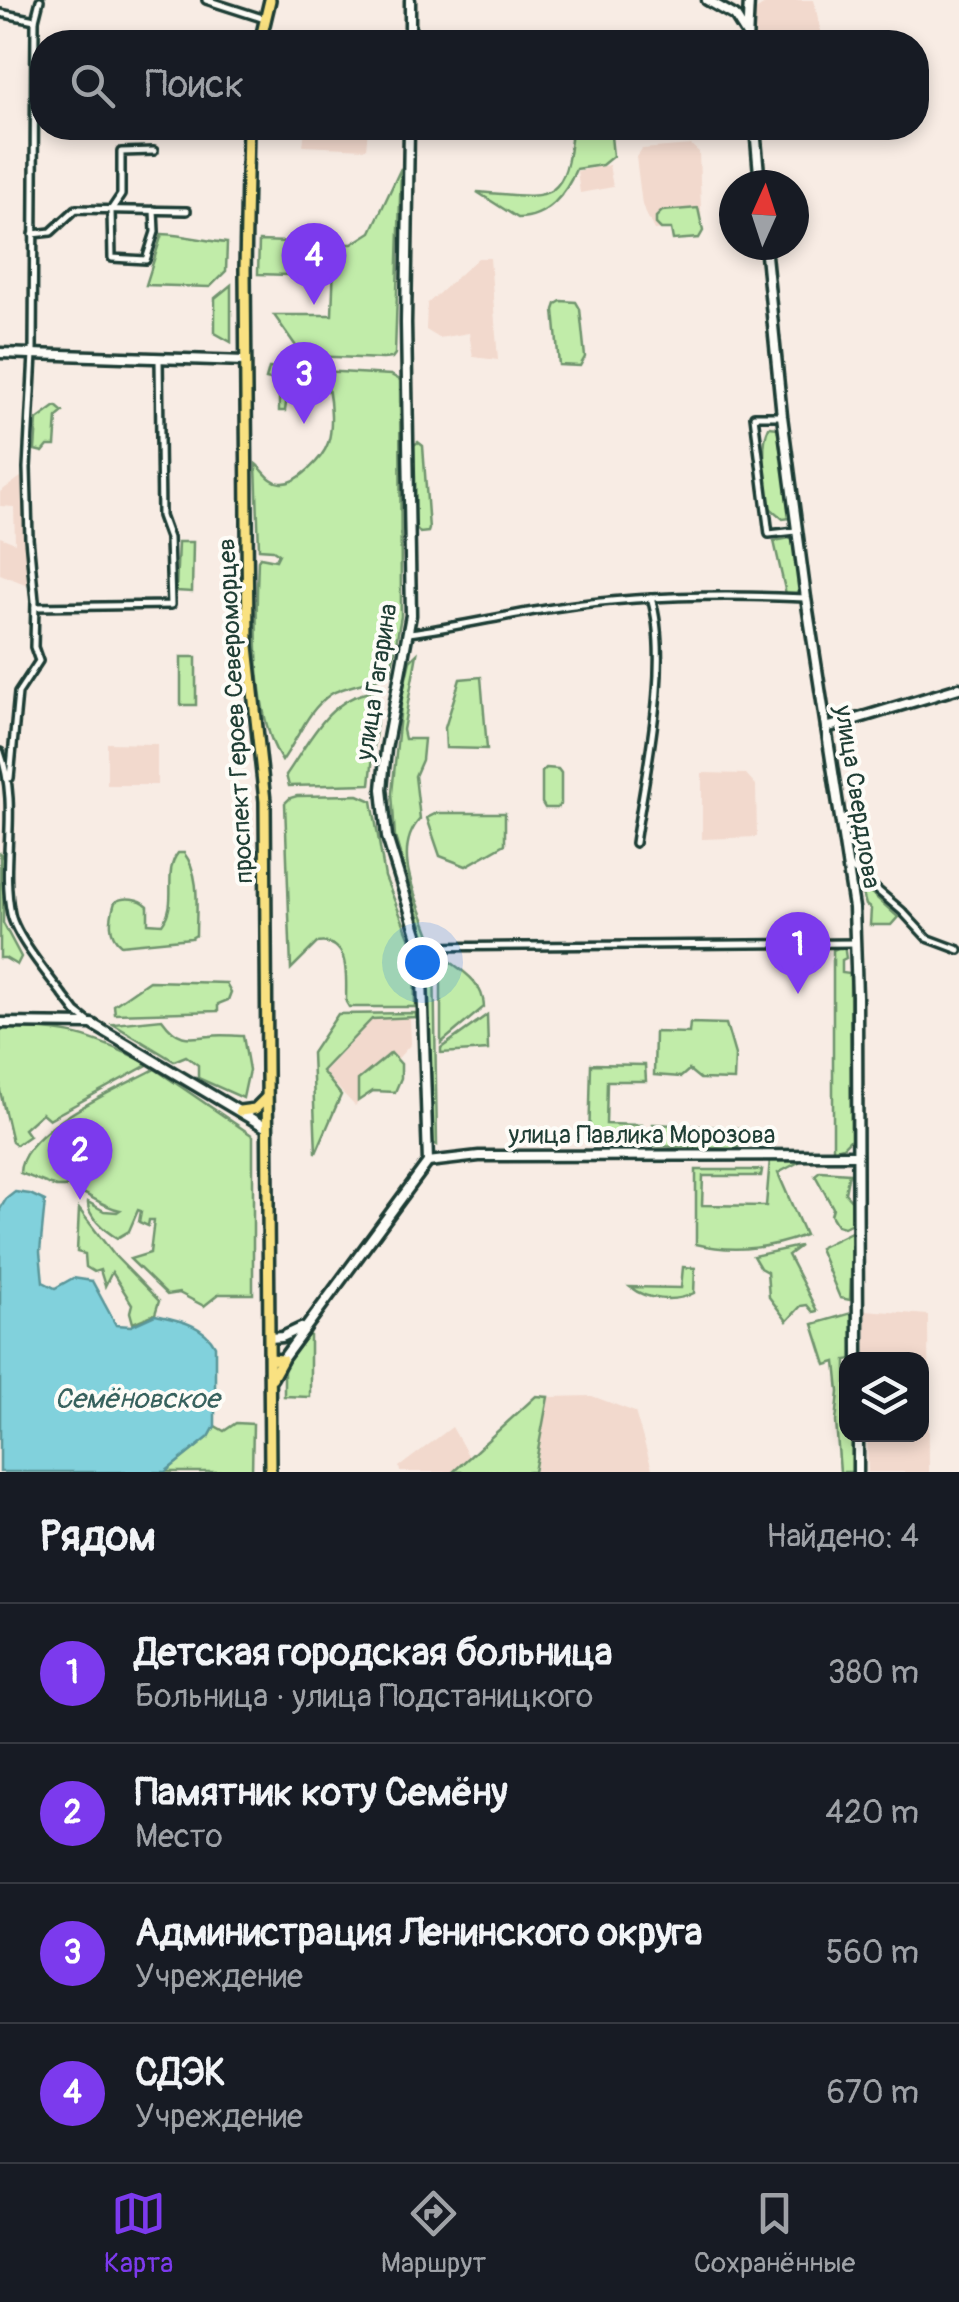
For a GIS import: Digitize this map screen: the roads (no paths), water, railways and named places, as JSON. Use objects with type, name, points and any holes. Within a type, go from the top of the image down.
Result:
[{"type":"main road","points":[[263,30],[270,0]]},
{"type":"main road","name":"проспект Героев Североморцев","points":[[248,140],[248,646],[266,801],[270,1338],[276,1360]]},
{"type":"main road","points":[[240,1111],[253,1110],[266,1098]]},
{"type":"main road","points":[[270,1472],[271,1381],[276,1360]]},
{"type":"street","points":[[35,30],[40,0]]},
{"type":"street","points":[[206,0],[265,19]]},
{"type":"street","points":[[410,0],[410,30]]},
{"type":"street","points":[[708,0],[735,16],[742,30]]},
{"type":"street","points":[[747,30],[748,0]]},
{"type":"street","points":[[0,13],[35,20]]},
{"type":"street","points":[[34,140],[28,468],[34,647],[38,665],[18,692],[10,778],[8,892],[12,918],[76,1012],[267,1128]]},
{"type":"street","name":"улица Гагарина","points":[[410,140],[406,323],[411,595],[409,634],[386,749],[382,803],[388,837],[421,947],[428,1162]]},
{"type":"street","points":[[756,140],[759,170]]},
{"type":"street","points":[[154,151],[121,152],[120,195],[111,210],[112,258],[146,260],[155,232],[154,210]]},
{"type":"street","points":[[33,234],[51,232],[76,209],[187,211]]},
{"type":"street","name":"улица Свердлова","points":[[767,260],[782,416],[856,943],[858,1352]]},
{"type":"street","points":[[0,352],[246,360]]},
{"type":"street","points":[[35,607],[171,606],[169,538],[161,516],[160,358]]},
{"type":"street","points":[[782,416],[754,416],[769,534],[799,531]]},
{"type":"street","points":[[636,843],[657,672],[656,614],[651,598]]},
{"type":"street","points":[[409,634],[552,608],[651,598],[806,598]]},
{"type":"street","points":[[826,728],[959,688]]},
{"type":"street","points":[[0,752],[10,778]]},
{"type":"street","points":[[848,866],[902,911],[926,938],[959,950]]},
{"type":"street","points":[[421,947],[856,943]]},
{"type":"street","points":[[0,1024],[92,1024]]},
{"type":"street","name":"улица Павлика Морозова","points":[[428,1162],[480,1156],[857,1155]]},
{"type":"street","points":[[276,1360],[312,1320],[428,1162]]},
{"type":"street","points":[[270,1338],[295,1332],[312,1320]]},
{"type":"street","points":[[858,1442],[858,1472]]},
{"type":"water","name":"Семёновское","points":[[15,1192],[45,1201],[40,1252],[43,1282],[55,1288],[73,1278],[92,1281],[116,1325],[131,1326],[155,1315],[197,1328],[215,1346],[215,1426],[209,1437],[165,1472],[0,1472],[0,1209]]},
{"type":"place","name":"СДЭК","points":[[314,305]]},
{"type":"place","name":"Администрация Ленинского округа","points":[[304,424]]},
{"type":"place","name":"Детская городская больница","points":[[798,994]]},
{"type":"place","name":"Памятник коту Семёну","points":[[80,1200]]}]
